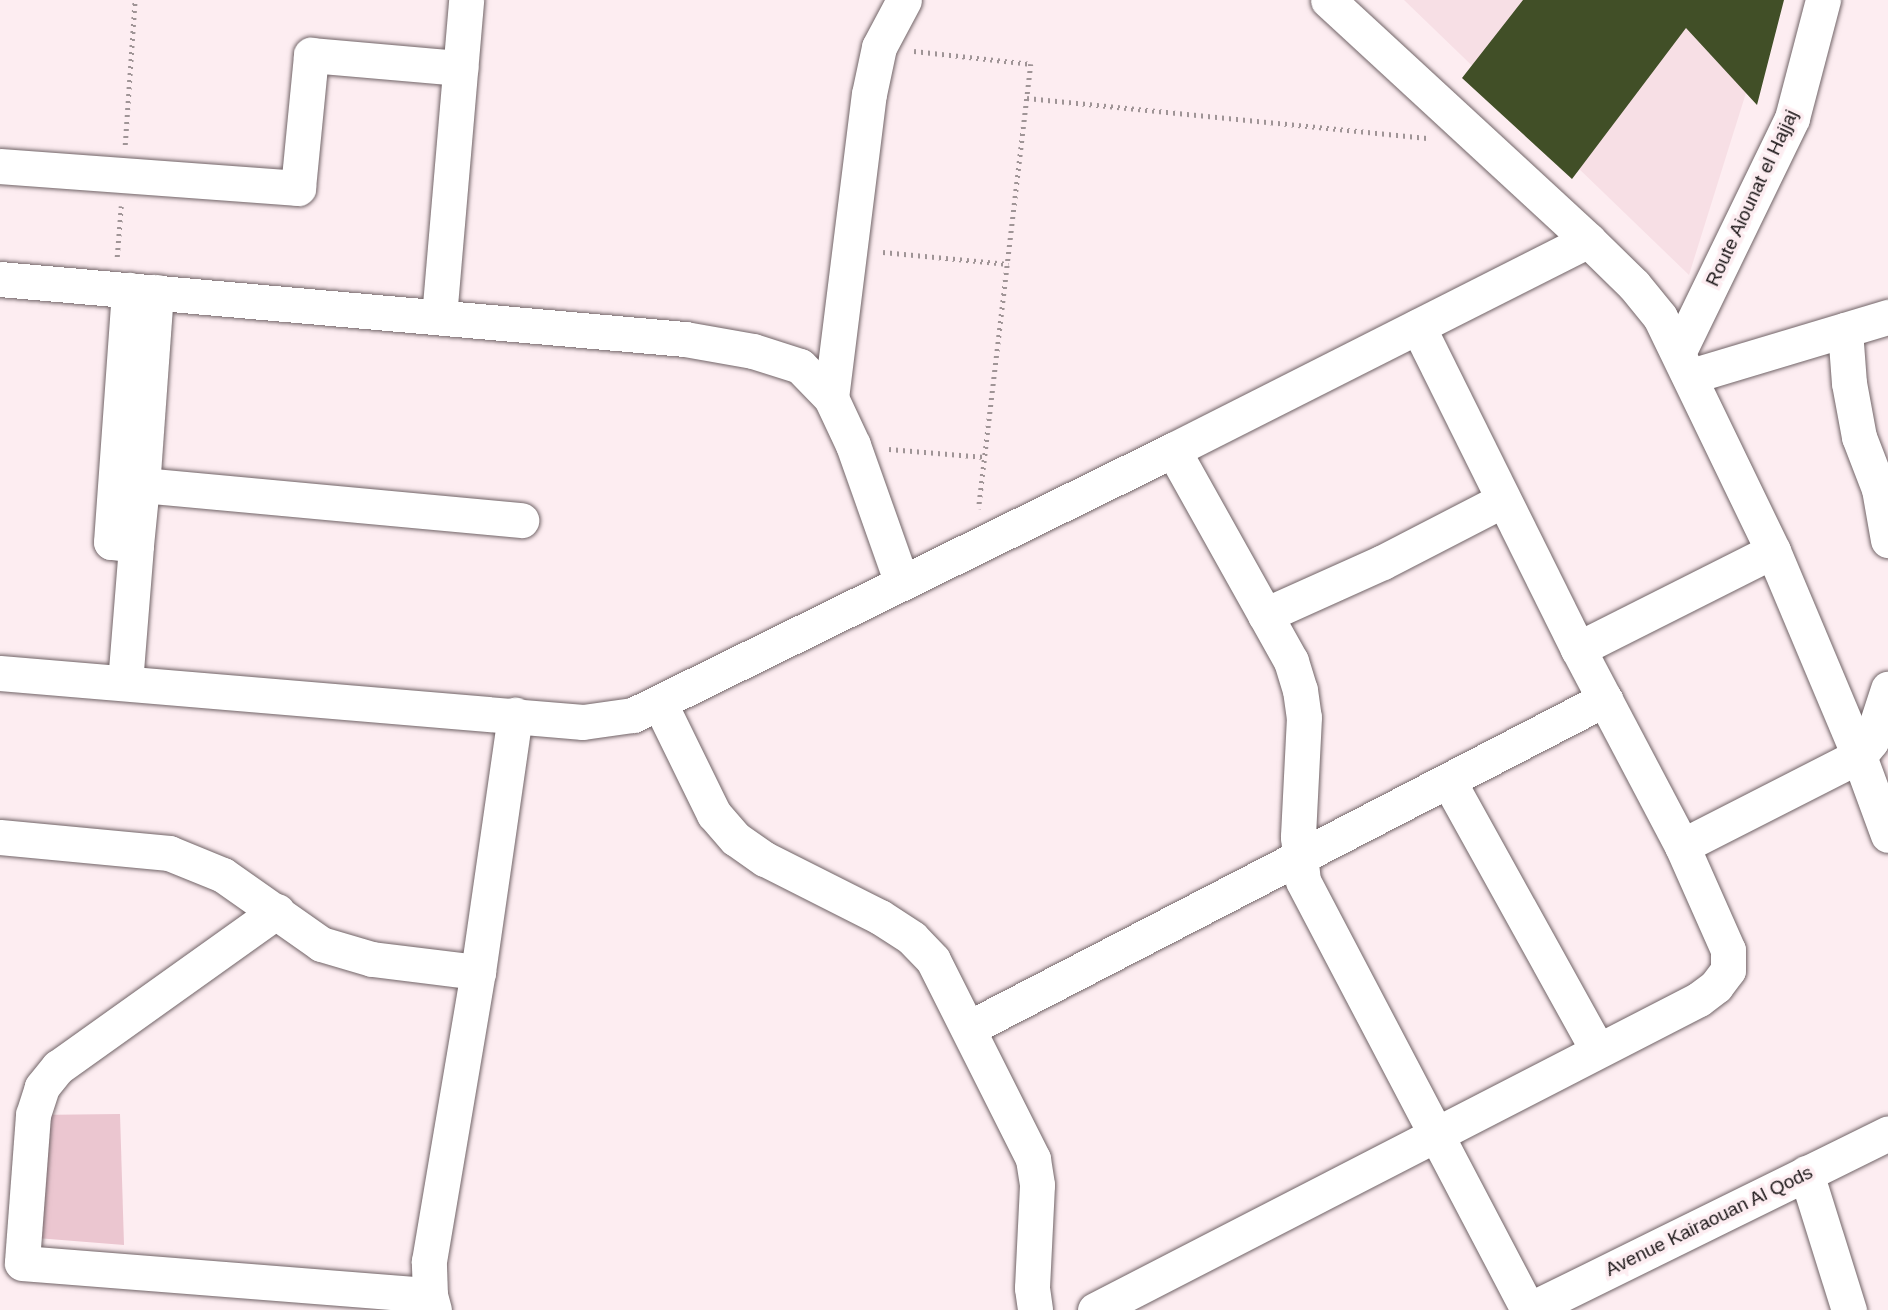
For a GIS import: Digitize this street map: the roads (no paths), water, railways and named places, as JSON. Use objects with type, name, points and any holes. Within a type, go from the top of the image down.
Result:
[{"type":"street","points":[[439,317],[466,0]]},
{"type":"street","points":[[831,398],[869,94],[879,47],[904,0]]},
{"type":"street","points":[[1328,0],[1588,240],[1634,285],[1660,317],[1685,363],[1773,551],[1859,756],[1888,835]]},
{"type":"street","name":"Route Aiounat el Hajjaj","points":[[1685,363],[1792,118],[1823,0]]},
{"type":"street","points":[[0,166],[299,188],[311,55],[460,68]]},
{"type":"street","points":[[0,673],[583,722],[633,715],[1173,450],[1588,240]]},
{"type":"street","points":[[0,279],[635,333],[753,351],[800,366],[831,398],[853,445],[902,583]]},
{"type":"street","points":[[125,683],[136,545],[129,483],[143,291]]},
{"type":"street","points":[[1685,363],[1845,330],[1888,317]]},
{"type":"street","points":[[1095,1310],[1597,1049],[1699,999],[1716,986],[1728,970],[1728,950],[1682,846],[1578,649],[1418,326]]},
{"type":"street","points":[[1845,330],[1849,383],[1859,438],[1879,489],[1888,540]]},
{"type":"street","points":[[1173,450],[1292,661],[1304,717],[1298,860],[1303,881],[1529,1310]]},
{"type":"street","points":[[129,483],[521,520]]},
{"type":"street","points":[[1265,615],[1383,562],[1503,500]]},
{"type":"street","points":[[1578,649],[1773,551]]},
{"type":"street","points":[[1682,846],[1859,756],[1871,741],[1888,689]]},
{"type":"street","points":[[969,1028],[1605,699]]},
{"type":"street","points":[[660,704],[714,814],[736,839],[765,859],[880,917],[912,938],[933,960],[1033,1159],[1037,1185],[1032,1288],[1035,1310]]},
{"type":"street","points":[[277,911],[58,1067],[42,1087],[33,1115],[11,1262],[432,1303],[429,1261],[478,972],[515,715]]},
{"type":"street","points":[[1449,782],[1597,1049]]},
{"type":"street","points":[[0,836],[169,853],[223,875],[321,944],[372,959],[478,972]]},
{"type":"street","name":"Avenue Kairaouan Al Qods","points":[[1529,1310],[1888,1133]]},
{"type":"street","points":[[1806,1173],[1841,1307]]}]
